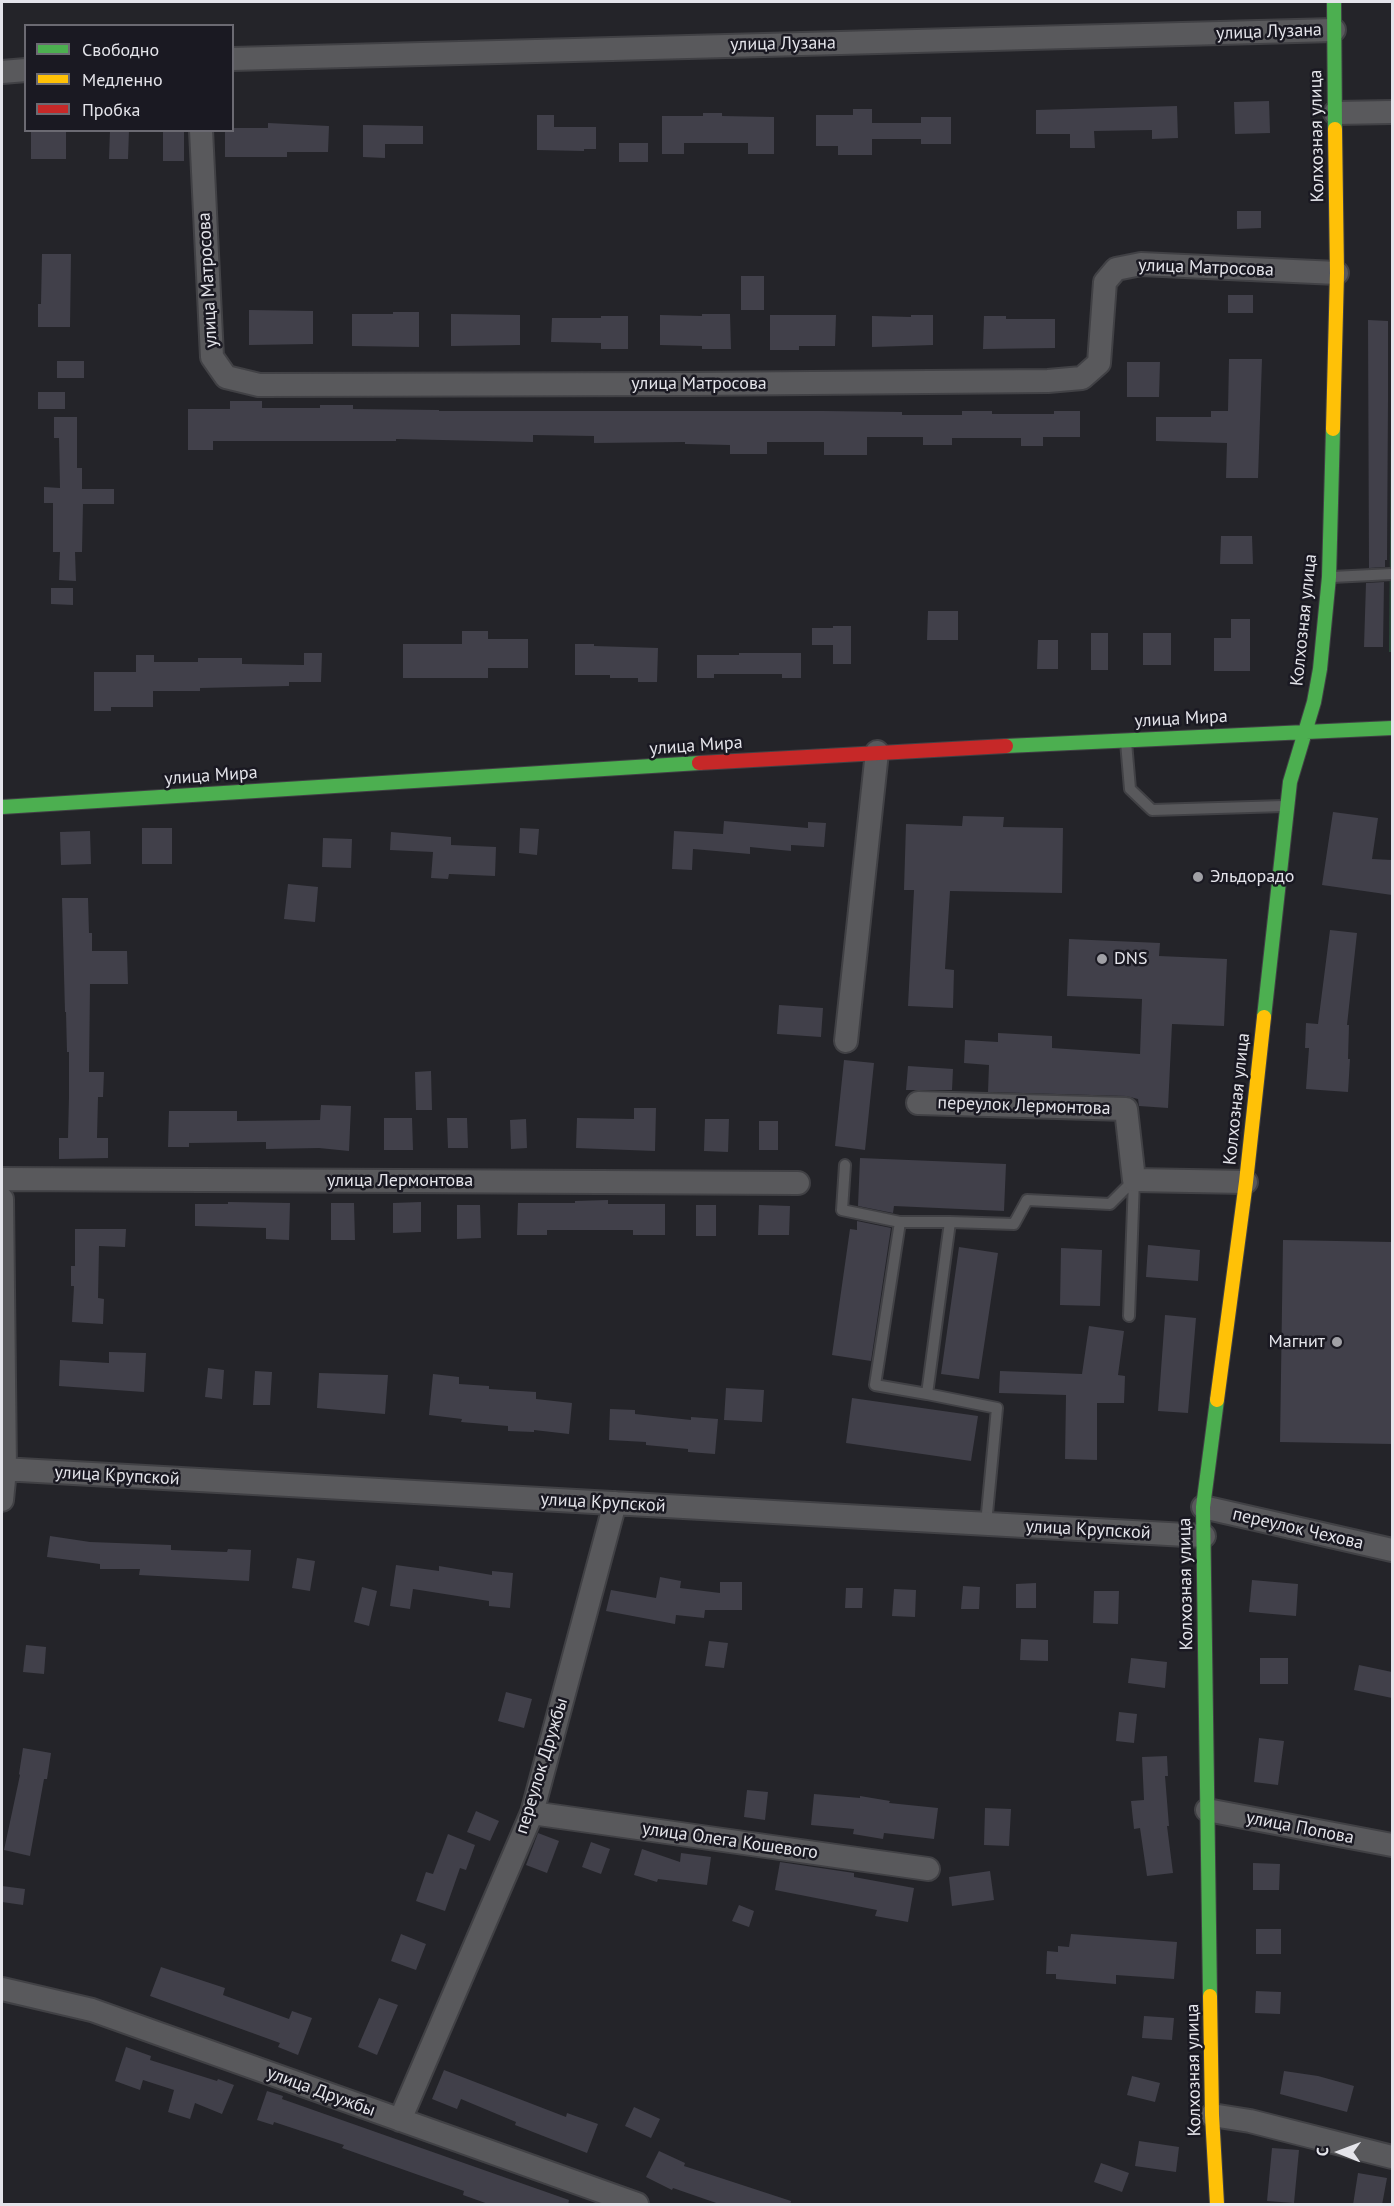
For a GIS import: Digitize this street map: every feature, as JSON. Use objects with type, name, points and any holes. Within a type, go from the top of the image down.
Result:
[{"type":"street","name":"Колхозная улица","points":[[1217,2205],[1212,2115],[1203,1507],[1246,1182],[1290,782],[1320,669],[1329,577],[1337,273],[1334,2]]},
{"type":"street","name":"улица Лузана","points":[[234,59],[1334,30]]},
{"type":"street","points":[[2,72],[24,70]]},
{"type":"street","points":[[1335,113],[1392,112]]},
{"type":"street","name":"улица Матросова","points":[[201,132],[212,357],[226,377],[259,385],[703,384],[1048,381],[1082,378],[1099,363],[1105,282],[1116,269],[1141,264],[1337,273]]},
{"type":"street","name":"улица Мира","points":[[2,807],[877,752],[1305,730],[1392,728]]},
{"type":"street","points":[[846,1041],[877,752]]},
{"type":"street","name":"переулок Лермонтова","points":[[918,1102],[1126,1109],[1134,1180]]},
{"type":"street","name":"улица Лермонтова","points":[[2,1179],[798,1183]]},
{"type":"street","points":[[1134,1180],[1246,1182]]},
{"type":"street","points":[[2,1202],[2,1500]]},
{"type":"street","name":"улица Крупской","points":[[3,1470],[1204,1536]]},
{"type":"street","name":"переулок Дружбы","points":[[400,2120],[532,1813],[615,1503]]},
{"type":"street","name":"переулок Чехова","points":[[1203,1507],[1392,1550]]},
{"type":"street","name":"улица Попова","points":[[1207,1810],[1392,1845]]},
{"type":"street","name":"улица Олега Кошевого","points":[[532,1813],[928,1869]]},
{"type":"street","name":"улица Дружбы","points":[[2,1989],[92,2010],[637,2205]]},
{"type":"street","points":[[1212,2115],[1250,2121],[1392,2157]]},
{"type":"lane","points":[[1329,577],[1392,574]]},
{"type":"lane","points":[[1126,740],[1130,789],[1152,810],[1287,805]]},
{"type":"lane","points":[[845,1166],[842,1210],[900,1222],[1014,1224],[1027,1200],[1110,1204],[1134,1180]]},
{"type":"lane","points":[[1130,1316],[1134,1180]]},
{"type":"lane","points":[[900,1222],[875,1385],[997,1407],[986,1524]]},
{"type":"lane","points":[[927,1395],[950,1222]]},
{"type":"green space","points":[[1392,327],[1392,652],[1389,652]]},
{"type":"building","points":[[1269,101],[1270,133],[1235,134],[1234,102]]},
{"type":"building","points":[[1177,106],[1178,138],[1152,139],[1152,130],[1094,131],[1095,148],[1070,148],[1070,134],[1036,134],[1036,110]]},
{"type":"building","points":[[853,109],[872,109],[872,123],[921,123],[921,117],[951,117],[951,144],[921,144],[921,139],[872,139],[872,155],[838,155],[838,146],[816,146],[816,115],[853,115]]},
{"type":"building","points":[[703,113],[722,113],[722,116],[774,117],[774,154],[748,154],[748,143],[684,143],[684,154],[662,154],[662,116],[703,116]]},
{"type":"building","points":[[537,115],[554,115],[554,127],[596,127],[596,149],[537,150]]},
{"type":"building","points":[[268,123],[329,126],[328,152],[287,152],[287,157],[225,157],[225,132],[234,132],[234,128],[268,128]]},
{"type":"building","points":[[363,125],[423,126],[423,144],[385,144],[385,158],[363,157]]},
{"type":"building","points":[[31,132],[66,132],[66,159],[31,159]]},
{"type":"building","points":[[110,132],[129,132],[128,159],[109,159]]},
{"type":"building","points":[[163,132],[184,132],[184,161],[163,161]]},
{"type":"building","points":[[619,143],[648,143],[648,162],[619,162]]},
{"type":"building","points":[[1237,211],[1261,211],[1261,228],[1237,229]]},
{"type":"building","points":[[42,254],[71,254],[70,327],[38,327]]},
{"type":"building","points":[[741,276],[764,276],[764,310],[741,310]]},
{"type":"building","points":[[1228,295],[1253,295],[1253,313],[1228,313]]},
{"type":"building","points":[[249,310],[313,311],[313,344],[249,345]]},
{"type":"building","points":[[393,312],[419,312],[419,347],[352,346],[352,314],[393,314]]},
{"type":"building","points":[[451,314],[520,315],[520,345],[451,346]]},
{"type":"building","points":[[702,314],[730,314],[731,349],[660,345],[660,315],[702,316]]},
{"type":"building","points":[[770,315],[836,315],[835,346],[799,346],[799,350],[770,350]]},
{"type":"building","points":[[911,315],[933,315],[933,345],[872,347],[872,316],[911,317]]},
{"type":"building","points":[[601,316],[628,316],[628,349],[601,349],[601,343],[551,342],[552,318],[601,318]]},
{"type":"building","points":[[984,316],[1006,316],[1006,319],[1055,319],[1055,348],[983,349]]},
{"type":"building","points":[[1368,320],[1388,321],[1387,560],[1385,560],[1385,567],[1369,568]]},
{"type":"building","points":[[1229,359],[1262,359],[1258,478],[1226,478],[1227,443],[1156,441],[1156,417],[1211,417],[1211,411],[1228,411]]},
{"type":"building","points":[[57,361],[84,361],[84,378],[57,378]]},
{"type":"building","points":[[1127,362],[1160,362],[1159,397],[1127,397]]},
{"type":"building","points":[[38,392],[65,392],[65,409],[38,409]]},
{"type":"building","points":[[230,401],[262,401],[262,408],[320,408],[320,405],[353,405],[353,409],[439,411],[824,411],[962,415],[962,411],[992,411],[992,414],[1054,414],[1054,411],[1080,411],[1080,437],[1043,437],[1043,446],[1021,446],[1021,438],[952,438],[952,445],[923,445],[923,437],[867,437],[867,455],[824,455],[824,442],[767,442],[767,454],[730,454],[730,445],[685,444],[685,442],[594,443],[594,436],[533,435],[533,442],[396,439],[396,441],[213,441],[213,450],[188,450],[188,409],[230,409]]},
{"type":"building","points":[[54,417],[77,417],[77,468],[82,468],[82,489],[114,489],[114,504],[83,504],[82,552],[75,552],[76,581],[59,580],[60,552],[53,552],[53,503],[44,503],[44,487],[60,488],[59,438],[54,438]]},
{"type":"building","points":[[1221,536],[1252,536],[1253,564],[1220,564]]},
{"type":"building","points":[[1384,582],[1383,647],[1364,647],[1366,583]]},
{"type":"building","points":[[51,588],[73,588],[73,605],[51,604]]},
{"type":"building","points":[[928,611],[958,611],[958,640],[927,640]]},
{"type":"building","points":[[1231,619],[1250,619],[1250,671],[1214,671],[1214,638],[1231,638]]},
{"type":"building","points":[[833,626],[851,626],[851,664],[833,664],[833,645],[812,645],[812,628],[833,628]]},
{"type":"building","points":[[462,631],[488,631],[488,639],[528,639],[528,668],[488,668],[488,678],[403,678],[403,644],[462,644]]},
{"type":"building","points":[[1091,633],[1108,633],[1108,670],[1091,670]]},
{"type":"building","points":[[1143,633],[1171,633],[1171,665],[1143,665]]},
{"type":"building","points":[[1038,640],[1058,640],[1058,669],[1037,669]]},
{"type":"building","points":[[575,644],[658,648],[657,682],[638,682],[638,678],[610,678],[610,675],[575,675]]},
{"type":"building","points":[[304,653],[322,653],[321,682],[289,682],[289,686],[200,688],[200,691],[153,691],[153,707],[111,707],[111,711],[94,711],[94,672],[136,672],[136,655],[154,655],[154,662],[198,662],[198,658],[242,658],[242,664],[304,665]]},
{"type":"building","points":[[739,653],[801,653],[801,678],[782,678],[782,674],[714,674],[714,678],[697,678],[697,655],[739,655]]},
{"type":"building","points":[[1333,812],[1378,818],[1372,859],[1392,860],[1392,895],[1322,885]]},
{"type":"building","points":[[963,816],[1004,817],[1003,827],[1063,828],[1062,893],[950,891],[945,969],[954,970],[953,1008],[908,1006],[914,890],[904,890],[906,824],[962,826]]},
{"type":"building","points":[[724,821],[808,828],[808,822],[826,823],[824,847],[791,845],[791,851],[750,847],[750,854],[693,849],[692,870],[672,869],[674,831],[723,834]]},
{"type":"building","points":[[142,828],[172,828],[172,864],[142,864]]},
{"type":"building","points":[[520,828],[539,829],[537,855],[519,853]]},
{"type":"building","points":[[90,831],[91,864],[61,865],[60,832]]},
{"type":"building","points":[[391,832],[451,837],[451,845],[496,847],[495,876],[449,874],[448,879],[431,878],[433,852],[390,850]]},
{"type":"building","points":[[323,838],[352,839],[351,868],[322,867]]},
{"type":"building","points":[[288,884],[318,887],[315,922],[284,919]]},
{"type":"building","points":[[62,898],[88,898],[92,951],[127,951],[128,984],[90,984],[89,1072],[104,1072],[103,1097],[98,1097],[97,1138],[108,1138],[108,1158],[59,1159],[59,1138],[68,1138],[69,1097]]},
{"type":"building","points":[[1330,930],[1357,933],[1347,1025],[1349,1025],[1348,1059],[1350,1059],[1348,1092],[1306,1089],[1309,1048],[1305,1048],[1306,1023],[1318,1024]]},
{"type":"building","points":[[1069,939],[1160,943],[1159,956],[1227,959],[1224,1026],[1172,1024],[1168,1108],[1139,1106],[1138,1099],[1126,1096],[988,1092],[989,1065],[964,1063],[965,1040],[998,1042],[998,1033],[1052,1036],[1052,1048],[1140,1054],[1142,999],[1067,996]]},
{"type":"building","points":[[779,1005],[823,1008],[821,1037],[777,1034]]},
{"type":"building","points":[[844,1060],[874,1063],[865,1150],[835,1146]]},
{"type":"building","points":[[908,1066],[953,1069],[952,1090],[906,1090]]},
{"type":"building","points":[[431,1071],[432,1110],[416,1110],[415,1072]]},
{"type":"building","points":[[321,1105],[351,1106],[349,1151],[319,1148],[266,1149],[266,1142],[189,1143],[189,1147],[168,1147],[169,1111],[237,1111],[237,1121],[320,1120]]},
{"type":"building","points":[[634,1108],[656,1108],[655,1151],[576,1148],[577,1118],[634,1119]]},
{"type":"building","points":[[384,1118],[412,1118],[413,1150],[384,1150]]},
{"type":"building","points":[[447,1118],[467,1118],[468,1148],[448,1148]]},
{"type":"building","points":[[526,1119],[527,1148],[511,1149],[510,1120]]},
{"type":"building","points":[[705,1119],[729,1119],[728,1152],[704,1151]]},
{"type":"building","points":[[759,1121],[778,1121],[778,1150],[759,1150]]},
{"type":"building","points":[[860,1158],[1006,1164],[1004,1211],[894,1206],[893,1213],[858,1206]]},
{"type":"building","points":[[608,1200],[608,1204],[665,1204],[665,1235],[633,1235],[633,1230],[547,1230],[547,1235],[517,1235],[518,1203],[575,1203],[575,1201]]},
{"type":"building","points":[[228,1202],[290,1203],[289,1240],[266,1239],[266,1228],[195,1226],[195,1204],[228,1204]]},
{"type":"building","points":[[421,1202],[421,1232],[393,1233],[393,1203]]},
{"type":"building","points":[[331,1203],[354,1203],[355,1240],[331,1240]]},
{"type":"building","points":[[457,1205],[480,1205],[481,1238],[457,1239]]},
{"type":"building","points":[[696,1205],[716,1205],[716,1236],[696,1236]]},
{"type":"building","points":[[759,1205],[790,1206],[789,1235],[758,1235]]},
{"type":"building","points":[[857,1221],[891,1228],[871,1361],[832,1355],[850,1229],[857,1230]]},
{"type":"building","points":[[75,1229],[126,1229],[125,1247],[99,1246],[98,1298],[104,1299],[103,1324],[72,1322],[74,1286],[71,1286],[71,1266],[75,1266]]},
{"type":"building","name":"Магнит","points":[[1283,1240],[1392,1242],[1392,1444],[1280,1442]]},
{"type":"building","points":[[1148,1245],[1200,1250],[1198,1281],[1146,1277]]},
{"type":"building","points":[[959,1247],[998,1253],[979,1379],[941,1374]]},
{"type":"building","points":[[1061,1248],[1102,1250],[1100,1306],[1060,1305]]},
{"type":"building","points":[[1165,1315],[1196,1318],[1188,1413],[1158,1411]]},
{"type":"building","points":[[1089,1326],[1124,1331],[1118,1375],[1125,1376],[1124,1403],[1097,1403],[1097,1460],[1065,1459],[1066,1395],[999,1393],[1000,1371],[1082,1374]]},
{"type":"building","points":[[109,1352],[146,1353],[144,1392],[59,1386],[60,1360],[109,1363]]},
{"type":"building","points":[[208,1368],[224,1370],[222,1399],[205,1397]]},
{"type":"building","points":[[255,1371],[272,1372],[270,1405],[253,1405]]},
{"type":"building","points":[[319,1373],[388,1375],[385,1414],[317,1408]]},
{"type":"building","points":[[433,1374],[459,1377],[459,1384],[489,1386],[489,1389],[536,1392],[536,1399],[572,1403],[569,1434],[534,1430],[534,1432],[508,1431],[508,1426],[461,1422],[462,1419],[429,1415]]},
{"type":"building","points":[[726,1388],[764,1390],[762,1422],[724,1420]]},
{"type":"building","points":[[852,1398],[978,1416],[971,1461],[846,1443]]},
{"type":"building","points":[[610,1409],[635,1410],[635,1414],[691,1420],[691,1417],[718,1419],[715,1454],[646,1445],[646,1442],[609,1440]]},
{"type":"building","points":[[50,1536],[90,1542],[171,1545],[171,1550],[227,1552],[228,1549],[251,1550],[249,1581],[139,1575],[140,1569],[100,1569],[100,1564],[47,1557]]},
{"type":"building","points":[[297,1558],[315,1561],[310,1591],[292,1588]]},
{"type":"building","points":[[396,1565],[439,1571],[439,1566],[492,1575],[492,1571],[513,1573],[510,1608],[489,1606],[489,1601],[413,1589],[410,1609],[390,1606]]},
{"type":"building","points":[[660,1577],[681,1581],[680,1588],[720,1593],[720,1582],[742,1582],[742,1610],[705,1610],[704,1618],[676,1615],[675,1624],[606,1611],[611,1590],[656,1598]]},
{"type":"building","points":[[1252,1580],[1298,1584],[1296,1616],[1249,1612]]},
{"type":"building","points":[[1036,1583],[1036,1608],[1016,1608],[1016,1584]]},
{"type":"building","points":[[963,1586],[980,1587],[979,1609],[961,1609]]},
{"type":"building","points":[[362,1587],[377,1591],[369,1626],[354,1622]]},
{"type":"building","points":[[846,1588],[863,1588],[862,1608],[845,1608]]},
{"type":"building","points":[[894,1589],[916,1590],[915,1617],[892,1616]]},
{"type":"building","points":[[1094,1591],[1119,1591],[1118,1624],[1093,1623]]},
{"type":"building","points":[[1021,1639],[1048,1640],[1048,1661],[1020,1660]]},
{"type":"building","points":[[709,1641],[728,1643],[724,1668],[705,1666]]},
{"type":"building","points":[[26,1645],[46,1647],[44,1674],[23,1672]]},
{"type":"building","points":[[1131,1658],[1167,1662],[1165,1688],[1128,1683]]},
{"type":"building","points":[[1260,1658],[1288,1658],[1288,1684],[1260,1684]]},
{"type":"building","points":[[1359,1665],[1392,1672],[1392,1698],[1354,1690]]},
{"type":"building","points":[[506,1692],[532,1699],[524,1728],[498,1721]]},
{"type":"building","points":[[1119,1712],[1137,1714],[1134,1743],[1116,1741]]},
{"type":"building","points":[[1259,1738],[1284,1741],[1278,1785],[1254,1782]]},
{"type":"building","points":[[23,1748],[51,1753],[30,1856],[4,1850],[20,1775]]},
{"type":"building","points":[[1167,1756],[1168,1776],[1165,1776],[1169,1826],[1167,1826],[1173,1873],[1147,1876],[1140,1828],[1134,1829],[1131,1801],[1144,1800],[1142,1757]]},
{"type":"building","points":[[747,1790],[768,1792],[765,1820],[744,1817]]},
{"type":"building","points":[[814,1794],[860,1798],[860,1796],[890,1801],[889,1803],[938,1808],[934,1839],[884,1833],[883,1839],[853,1834],[854,1829],[811,1825]]},
{"type":"building","points":[[985,1808],[1011,1809],[1009,1846],[984,1845]]},
{"type":"building","points":[[476,1811],[499,1821],[490,1841],[467,1832]]},
{"type":"building","points":[[538,1833],[559,1841],[547,1873],[526,1865]]},
{"type":"building","points":[[448,1834],[475,1845],[466,1870],[460,1868],[445,1911],[416,1901],[426,1872],[433,1874]]},
{"type":"building","points":[[591,1842],[610,1849],[601,1874],[582,1867]]},
{"type":"building","points":[[642,1849],[680,1862],[681,1853],[711,1857],[707,1885],[658,1879],[657,1882],[634,1875]]},
{"type":"building","points":[[780,1862],[854,1873],[854,1877],[914,1888],[908,1922],[875,1916],[877,1910],[775,1890]]},
{"type":"building","points":[[1253,1863],[1280,1864],[1279,1890],[1253,1890]]},
{"type":"building","points":[[990,1871],[994,1900],[952,1906],[949,1877]]},
{"type":"building","points":[[2,1886],[25,1889],[23,1905],[2,1902]]},
{"type":"building","points":[[739,1905],[754,1911],[749,1927],[732,1921]]},
{"type":"building","points":[[1256,1929],[1281,1929],[1281,1954],[1256,1954]]},
{"type":"building","points":[[401,1934],[426,1944],[416,1970],[391,1961]]},
{"type":"building","points":[[1071,1934],[1177,1942],[1174,1979],[1116,1975],[1116,1984],[1056,1979],[1056,1974],[1046,1974],[1047,1951],[1058,1952],[1058,1946],[1069,1947]]},
{"type":"building","points":[[161,1967],[225,1988],[223,1995],[289,2019],[292,2011],[312,2018],[298,2055],[278,2047],[280,2043],[150,1996]]},
{"type":"building","points":[[1256,1991],[1281,1992],[1280,2014],[1255,2013]]},
{"type":"building","points":[[379,1998],[398,2005],[377,2055],[358,2047]]},
{"type":"building","points":[[1144,2016],[1174,2018],[1172,2040],[1142,2038]]},
{"type":"building","points":[[126,2047],[151,2056],[150,2060],[234,2085],[222,2114],[195,2103],[190,2119],[168,2112],[174,2090],[143,2080],[140,2090],[115,2081]]},
{"type":"building","points":[[444,2070],[566,2117],[567,2113],[598,2124],[587,2153],[515,2125],[516,2122],[461,2099],[457,2109],[432,2099]]},
{"type":"building","points":[[1284,2071],[1318,2076],[1354,2086],[1347,2112],[1280,2094]]},
{"type":"building","points":[[1132,2076],[1160,2083],[1155,2102],[1127,2095]]},
{"type":"building","points":[[267,2091],[283,2096],[282,2099],[569,2200],[568,2205],[491,2205],[463,2195],[464,2191],[342,2148],[344,2145],[274,2122],[273,2125],[257,2120]]},
{"type":"building","points":[[634,2107],[660,2119],[651,2138],[625,2126]]},
{"type":"building","points":[[1139,2141],[1179,2147],[1176,2172],[1135,2166]]},
{"type":"building","points":[[1272,2148],[1299,2150],[1294,2203],[1267,2201]]},
{"type":"building","points":[[659,2151],[685,2163],[684,2166],[791,2201],[790,2205],[722,2205],[673,2188],[672,2190],[646,2177]]},
{"type":"building","points":[[1101,2163],[1129,2173],[1122,2192],[1094,2182]]},
{"type":"building","points":[[1358,2173],[1387,2178],[1382,2205],[1353,2205]]},
{"type":"traffic: fast","points":[[1334,2],[1335,129]]},
{"type":"traffic: fast","points":[[1264,1017],[1290,782],[1314,702],[1320,669],[1329,577],[1333,429]]},
{"type":"traffic: fast","points":[[1006,746],[1392,728]]},
{"type":"traffic: fast","points":[[2,807],[699,763]]},
{"type":"traffic: fast","points":[[1210,1996],[1203,1507],[1217,1400]]},
{"type":"traffic: slow","points":[[1333,429],[1337,273],[1335,129]]},
{"type":"traffic: slow","points":[[1217,1400],[1246,1182],[1264,1017]]},
{"type":"traffic: slow","points":[[1210,1996],[1212,2115],[1217,2204]]},
{"type":"traffic: jam","points":[[699,763],[1006,746]]},
{"type":"place","name":"Эльдорадо","points":[[1198,877]]},
{"type":"place","name":"DNS","points":[[1102,959]]},
{"type":"place","name":"Магнит","points":[[1337,1342]]}]
